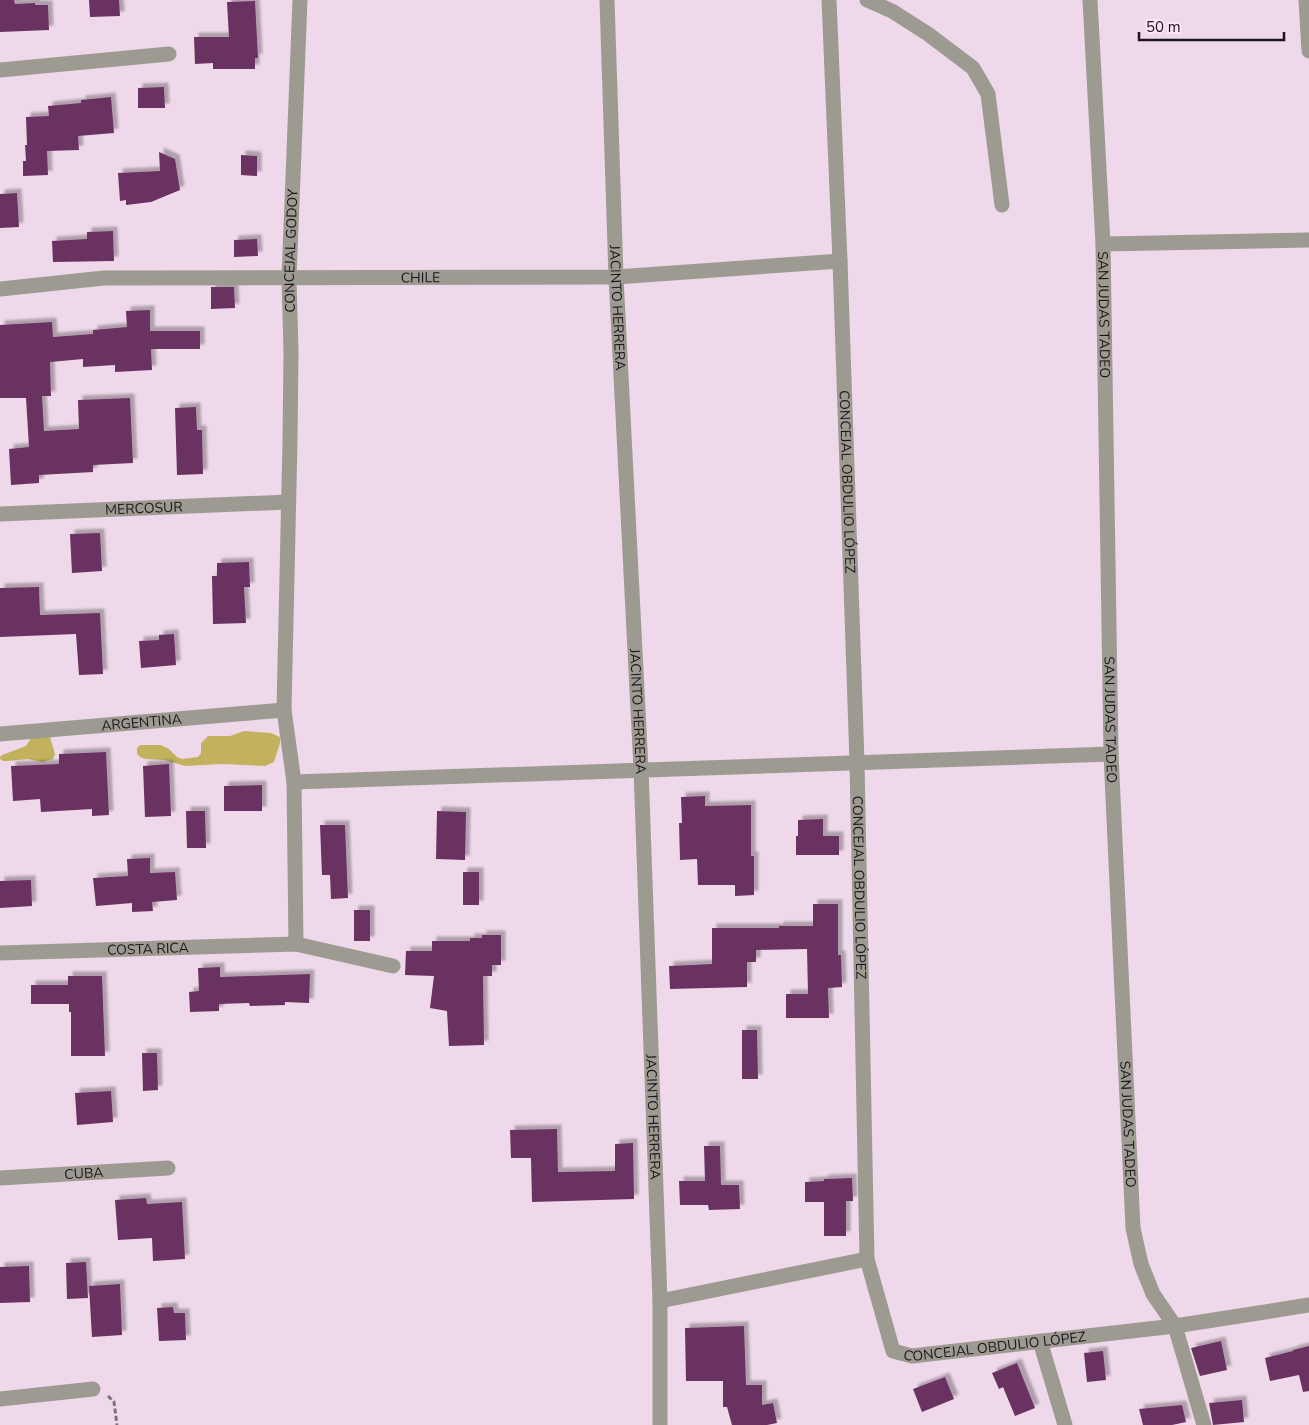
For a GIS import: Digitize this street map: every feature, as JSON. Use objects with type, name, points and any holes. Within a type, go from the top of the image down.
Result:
[{"type":"street","name":"CONCEJAL GODOY","points":[[296,944],[294,782],[284,710],[291,362],[289,278],[300,0]]},
{"type":"street","name":"JACINTO HERRERA","points":[[607,0],[616,277],[641,769],[660,1302],[660,1425]]},
{"type":"street","name":"CONCEJAL OBDULIO LÓPEZ","points":[[829,0],[857,762],[867,1259],[893,1351],[912,1356],[1175,1326],[1309,1305]]},
{"type":"street","points":[[867,0],[892,11],[928,34],[973,68],[988,94],[1002,205]]},
{"type":"street","name":"SAN JUDAS TADEO","points":[[1090,0],[1103,244],[1111,754],[1133,1228],[1141,1264],[1154,1294],[1175,1326],[1204,1425]]},
{"type":"street","points":[[1306,0],[1309,51]]},
{"type":"street","points":[[0,70],[169,54]]},
{"type":"street","points":[[1103,244],[1309,240]]},
{"type":"street","name":"CHILE","points":[[0,289],[104,278],[616,277],[840,261]]},
{"type":"street","name":"MERCOSUR","points":[[0,514],[288,502]]},
{"type":"street","name":"ARGENTINA","points":[[0,734],[284,710]]},
{"type":"street","points":[[294,782],[1111,754]]},
{"type":"street","name":"COSTA RICA","points":[[0,953],[296,944],[393,966]]},
{"type":"street","name":"CUBA","points":[[0,1178],[168,1168]]},
{"type":"street","points":[[660,1302],[867,1259]]},
{"type":"street","points":[[1040,1341],[1064,1425]]},
{"type":"street","points":[[0,1399],[92,1389]]},
{"type":"path","points":[[92,1389],[108,1396],[114,1402],[116,1425]]},
{"type":"shaded area","points":[[48,730],[55,754],[53,759],[42,762],[28,759],[3,761],[0,759],[2,755],[26,746],[31,738]]},
{"type":"shaded area","points":[[244,731],[271,733],[280,737],[274,762],[265,766],[222,764],[185,766],[165,760],[145,759],[137,754],[137,748],[140,745],[161,745],[182,759],[198,757],[201,753],[201,743],[208,736],[230,736]]},
{"type":"building","points":[[0,0],[14,0],[15,4],[35,3],[35,5],[48,5],[49,30],[0,32]]},
{"type":"building","points":[[89,0],[119,0],[120,16],[90,17]]},
{"type":"building","points":[[255,1],[258,58],[255,58],[255,69],[213,69],[213,63],[195,64],[194,37],[229,37],[227,2]]},
{"type":"building","points":[[164,87],[165,108],[138,108],[138,88]]},
{"type":"building","points":[[111,97],[114,133],[78,136],[79,150],[47,151],[48,175],[23,176],[23,161],[26,161],[25,145],[27,145],[26,117],[49,116],[48,106],[81,103],[81,100]]},
{"type":"building","points":[[159,152],[175,159],[180,190],[151,202],[126,205],[126,200],[120,201],[118,173],[160,171]]},
{"type":"building","points":[[241,155],[257,156],[257,176],[241,175]]},
{"type":"building","points":[[17,193],[19,227],[0,228],[0,194]]},
{"type":"building","points":[[113,231],[114,261],[53,262],[52,241],[87,239],[87,232]]},
{"type":"building","points":[[257,239],[258,256],[234,257],[234,240]]},
{"type":"building","points":[[211,287],[234,287],[235,308],[211,309]]},
{"type":"building","points":[[150,310],[150,331],[200,331],[200,349],[151,349],[152,370],[115,372],[115,365],[83,367],[83,359],[50,362],[51,396],[42,396],[44,431],[79,429],[78,400],[130,398],[133,463],[93,465],[93,472],[39,475],[39,483],[11,485],[9,449],[29,447],[26,398],[0,398],[0,325],[52,322],[53,337],[93,334],[93,330],[127,327],[126,311]]},
{"type":"building","points":[[196,407],[197,430],[202,430],[203,474],[177,475],[175,408]]},
{"type":"building","points":[[100,533],[102,571],[72,573],[70,534]]},
{"type":"building","points":[[249,562],[250,587],[244,587],[246,623],[213,624],[212,576],[217,576],[217,563]]},
{"type":"building","points":[[39,587],[40,615],[100,613],[103,674],[79,675],[76,634],[0,637],[0,588]]},
{"type":"building","points":[[174,634],[176,665],[141,668],[139,641],[159,640],[159,635]]},
{"type":"building","points":[[106,752],[109,815],[92,816],[92,809],[41,812],[40,799],[13,801],[11,766],[59,764],[59,754]]},
{"type":"building","points":[[169,764],[171,816],[145,817],[143,766]]},
{"type":"building","points":[[262,785],[262,811],[224,811],[224,786]]},
{"type":"building","points":[[705,796],[705,806],[751,805],[751,856],[754,856],[754,895],[735,896],[735,885],[698,885],[697,859],[680,860],[679,823],[682,823],[681,797]]},
{"type":"building","points":[[186,811],[205,811],[206,848],[187,848]]},
{"type":"building","points":[[437,811],[466,812],[465,860],[436,859]]},
{"type":"building","points":[[823,819],[823,836],[839,836],[839,855],[796,855],[798,820]]},
{"type":"building","points":[[320,825],[345,825],[348,898],[331,899],[330,875],[322,875]]},
{"type":"building","points":[[150,858],[150,873],[175,872],[177,900],[152,902],[153,911],[132,912],[132,903],[96,906],[93,878],[128,876],[127,859]]},
{"type":"building","points":[[463,872],[479,872],[479,905],[463,905]]},
{"type":"building","points":[[31,880],[32,906],[0,908],[0,881]]},
{"type":"building","points":[[813,904],[838,904],[838,955],[841,955],[842,987],[828,988],[829,1018],[786,1018],[786,994],[808,994],[807,949],[756,950],[756,962],[747,962],[747,987],[670,989],[669,966],[712,964],[712,928],[813,926]]},
{"type":"building","points":[[354,910],[370,910],[370,941],[354,941]]},
{"type":"building","points":[[482,935],[501,935],[501,965],[492,965],[492,976],[483,976],[484,1045],[449,1046],[447,1011],[430,1008],[434,976],[405,975],[406,951],[432,951],[432,941],[470,941],[470,938],[482,938]]},
{"type":"building","points":[[220,967],[220,977],[310,974],[309,1003],[285,1002],[285,1005],[250,1006],[249,1003],[219,1004],[219,1011],[190,1012],[189,992],[199,991],[198,968]]},
{"type":"building","points":[[68,976],[102,976],[105,1056],[71,1056],[71,1012],[69,1012],[69,1004],[31,1004],[31,985],[68,985]]},
{"type":"building","points":[[742,1030],[757,1030],[758,1079],[742,1079]]},
{"type":"building","points":[[142,1053],[157,1053],[158,1090],[143,1091]]},
{"type":"building","points":[[111,1091],[113,1122],[77,1125],[75,1093]]},
{"type":"building","points":[[557,1129],[558,1172],[615,1171],[615,1144],[633,1143],[634,1199],[532,1202],[531,1158],[511,1158],[510,1130]]},
{"type":"building","points":[[704,1146],[720,1146],[721,1185],[739,1185],[740,1209],[709,1210],[708,1205],[680,1205],[679,1181],[705,1181]]},
{"type":"building","points":[[852,1178],[853,1201],[846,1201],[846,1236],[824,1236],[824,1202],[805,1202],[805,1182]]},
{"type":"building","points":[[146,1198],[147,1204],[182,1202],[185,1259],[153,1261],[152,1238],[118,1240],[115,1200]]},
{"type":"building","points":[[86,1262],[88,1298],[67,1299],[66,1263]]},
{"type":"building","points":[[29,1266],[30,1302],[0,1303],[0,1267]]},
{"type":"building","points":[[120,1284],[122,1335],[92,1337],[89,1286]]},
{"type":"building","points":[[173,1307],[174,1313],[185,1313],[186,1340],[159,1341],[157,1308]]},
{"type":"building","points":[[744,1326],[746,1385],[762,1385],[762,1405],[773,1403],[777,1423],[767,1425],[732,1425],[727,1407],[723,1407],[723,1381],[686,1381],[685,1328]]},
{"type":"building","points":[[1221,1341],[1227,1370],[1200,1376],[1191,1348]]},
{"type":"building","points":[[1309,1346],[1309,1391],[1303,1392],[1299,1375],[1270,1381],[1265,1358]]},
{"type":"building","points":[[1103,1351],[1106,1380],[1087,1382],[1084,1353]]},
{"type":"building","points":[[1017,1363],[1035,1408],[1015,1416],[1003,1387],[999,1389],[992,1373]]},
{"type":"building","points":[[945,1377],[954,1399],[922,1412],[913,1389]]},
{"type":"building","points":[[1242,1400],[1244,1422],[1213,1425],[1209,1403]]},
{"type":"building","points":[[1182,1405],[1186,1422],[1172,1425],[1143,1425],[1139,1409]]}]
